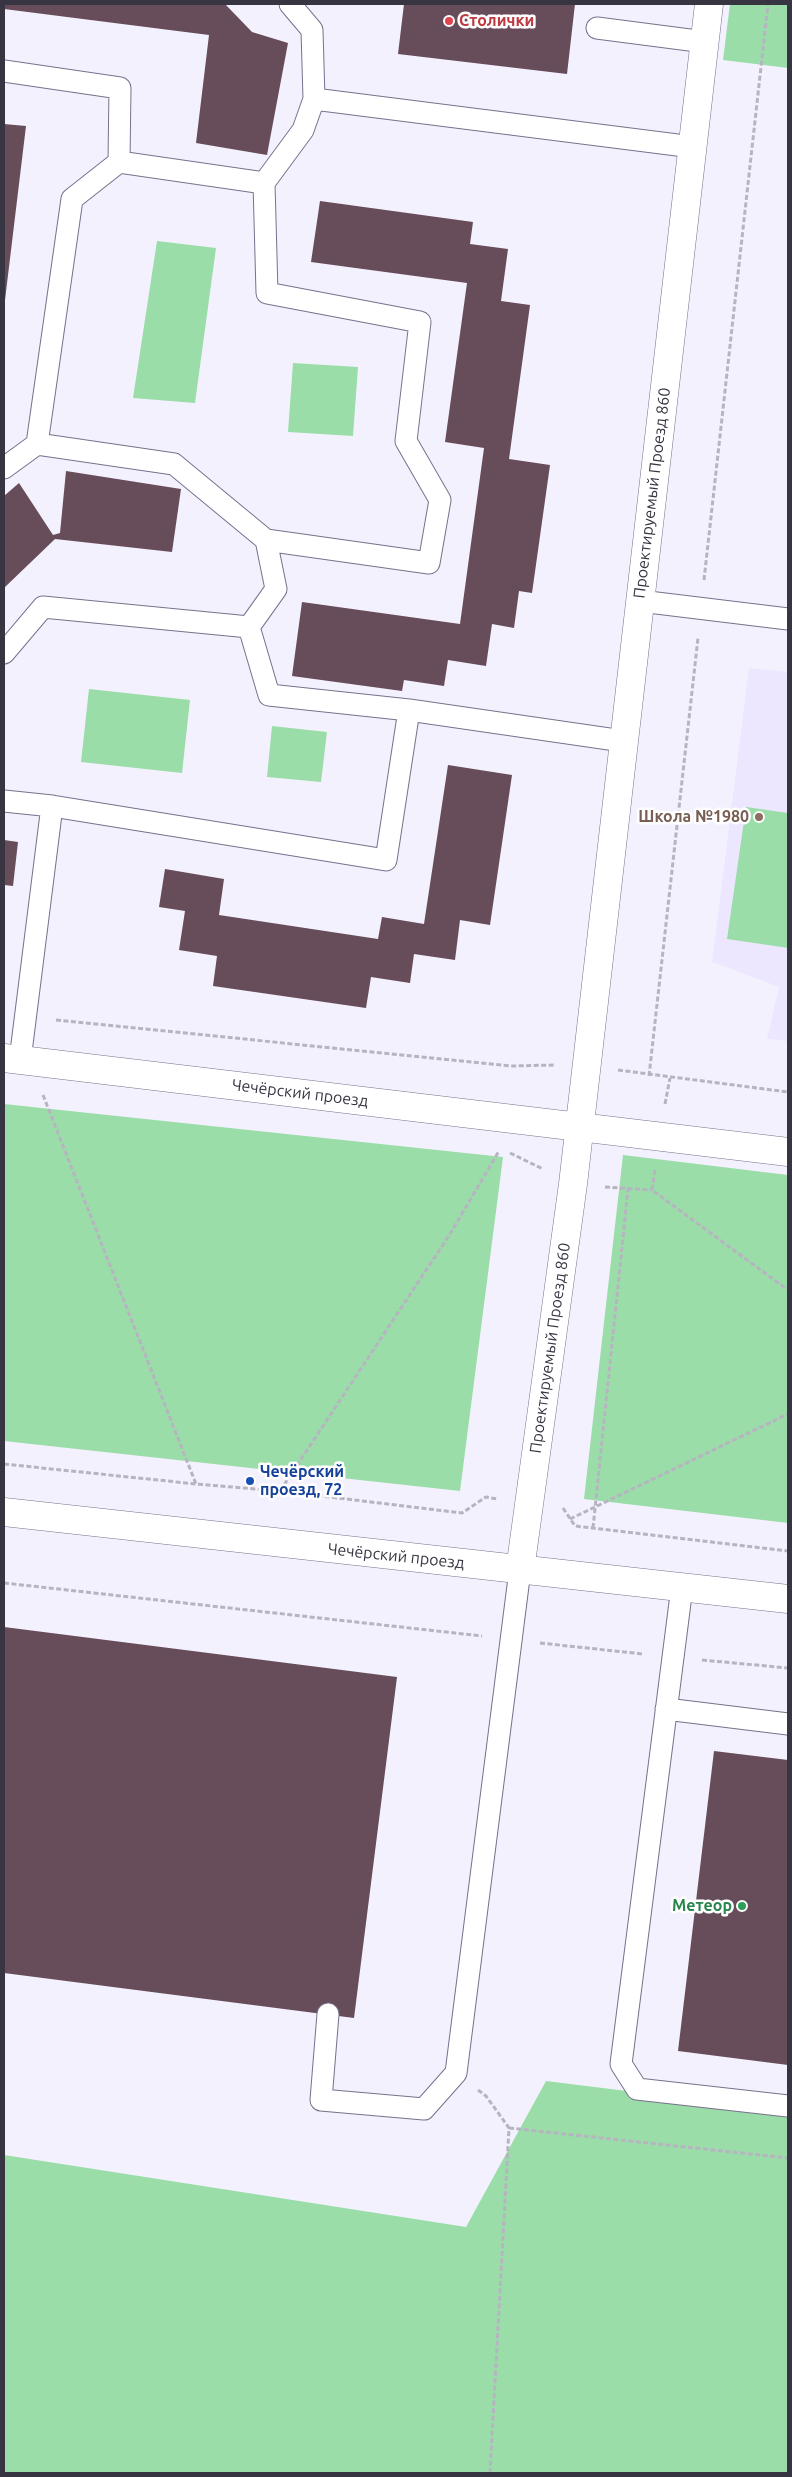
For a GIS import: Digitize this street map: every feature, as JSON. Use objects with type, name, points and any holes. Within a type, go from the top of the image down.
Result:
[{"type":"street","name":"Проектируемый Проезд 860","points":[[520,1570],[579,1127],[709,6]]},
{"type":"street","name":"Чечёрский проезд","points":[[12,1059],[788,1152]]},
{"type":"street","name":"Чечёрский проезд","points":[[4,1512],[788,1599]]},
{"type":"lane","points":[[4,468],[37,444],[174,464],[266,540],[429,563],[440,500],[406,441],[420,322],[267,293],[264,183],[303,130],[314,99],[312,30],[290,4]]},
{"type":"lane","points":[[597,28],[705,42]]},
{"type":"lane","points":[[4,71],[120,88],[119,162]]},
{"type":"lane","points":[[314,99],[693,147]]},
{"type":"lane","points":[[37,444],[72,199],[119,162],[264,183]]},
{"type":"lane","points":[[249,627],[276,589],[266,540]]},
{"type":"lane","points":[[640,601],[788,619]]},
{"type":"lane","points":[[4,653],[43,607],[249,627]]},
{"type":"lane","points":[[249,627],[269,695],[409,710],[623,741]]},
{"type":"lane","points":[[4,802],[52,806],[386,860],[409,710]]},
{"type":"lane","points":[[12,1059],[26,1017],[52,806]]},
{"type":"lane","points":[[328,2014],[321,2100],[424,2109],[456,2073],[520,1570]]},
{"type":"lane","points":[[682,1587],[621,2064],[637,2088],[788,2106]]},
{"type":"lane","points":[[666,1709],[788,1724]]},
{"type":"path","points":[[649,1076],[768,4]]},
{"type":"path","points":[[26,1017],[511,1066],[585,1064],[649,1076],[788,1092]]},
{"type":"path","points":[[670,1078],[652,1190],[788,1290]]},
{"type":"path","points":[[41,1090],[196,1484]]},
{"type":"path","points":[[4,1464],[280,1491],[450,1234],[501,1148]]},
{"type":"path","points":[[593,1528],[628,1189]]},
{"type":"path","points":[[570,1519],[595,1505],[788,1414]]},
{"type":"path","points":[[4,1583],[512,1640]]},
{"type":"path","points":[[456,2073],[486,2096],[509,2128],[490,2473]]},
{"type":"path","points":[[509,2128],[788,2158]]},
{"type":"shaded area","name":"Школа №1980","points":[[749,668],[788,672],[788,1041],[767,1039],[779,987],[712,962]]},
{"type":"green space","points":[[730,4],[788,4],[788,68],[723,60]]},
{"type":"green space","points":[[157,241],[216,248],[195,403],[133,398]]},
{"type":"green space","points":[[293,363],[358,367],[353,436],[288,432]]},
{"type":"green space","points":[[89,689],[190,700],[182,773],[81,762]]},
{"type":"green space","points":[[272,726],[327,732],[321,782],[267,777]]},
{"type":"green space","points":[[746,807],[788,813],[788,948],[727,939]]},
{"type":"green space","points":[[4,1104],[503,1157],[460,1491],[4,1441]]},
{"type":"green space","points":[[623,1155],[788,1175],[788,1523],[584,1499]]},
{"type":"green space","points":[[546,2081],[788,2111],[788,2473],[4,2473],[4,2155],[466,2227]]},
{"type":"building","points":[[4,4],[225,4],[252,32],[288,43],[267,155],[196,143],[209,35],[4,9]]},
{"type":"building","points":[[404,4],[575,4],[567,74],[398,54]]},
{"type":"building","points":[[4,124],[26,126],[5,300],[4,300]]},
{"type":"building","points":[[320,201],[473,222],[470,244],[508,249],[501,301],[530,305],[509,459],[550,465],[532,593],[519,591],[514,628],[492,624],[486,666],[448,660],[444,686],[404,680],[402,691],[292,676],[302,602],[460,624],[484,448],[445,442],[467,283],[311,262]]},
{"type":"building","points":[[66,471],[181,489],[172,552],[55,539],[4,588],[4,496],[19,483],[53,535],[60,533]]},
{"type":"building","points":[[448,765],[512,775],[490,925],[460,920],[455,960],[414,954],[410,983],[371,977],[366,1008],[213,986],[217,956],[179,950],[185,911],[159,907],[165,869],[224,879],[219,915],[378,939],[382,917],[424,924]]},
{"type":"building","points":[[4,840],[18,842],[13,886],[4,885]]},
{"type":"building","points":[[4,1627],[397,1677],[354,2018],[4,1973]]},
{"type":"building","name":"Метеор","points":[[714,1751],[788,1760],[788,2065],[678,2051]]},
{"type":"place","name":"Столички","points":[[449,21]]},
{"type":"place","name":"Школа №1980","points":[[759,817]]},
{"type":"place","name":"Чечёрский проезд, 72","points":[[250,1481]]},
{"type":"place","name":"Метеор","points":[[742,1906]]}]
